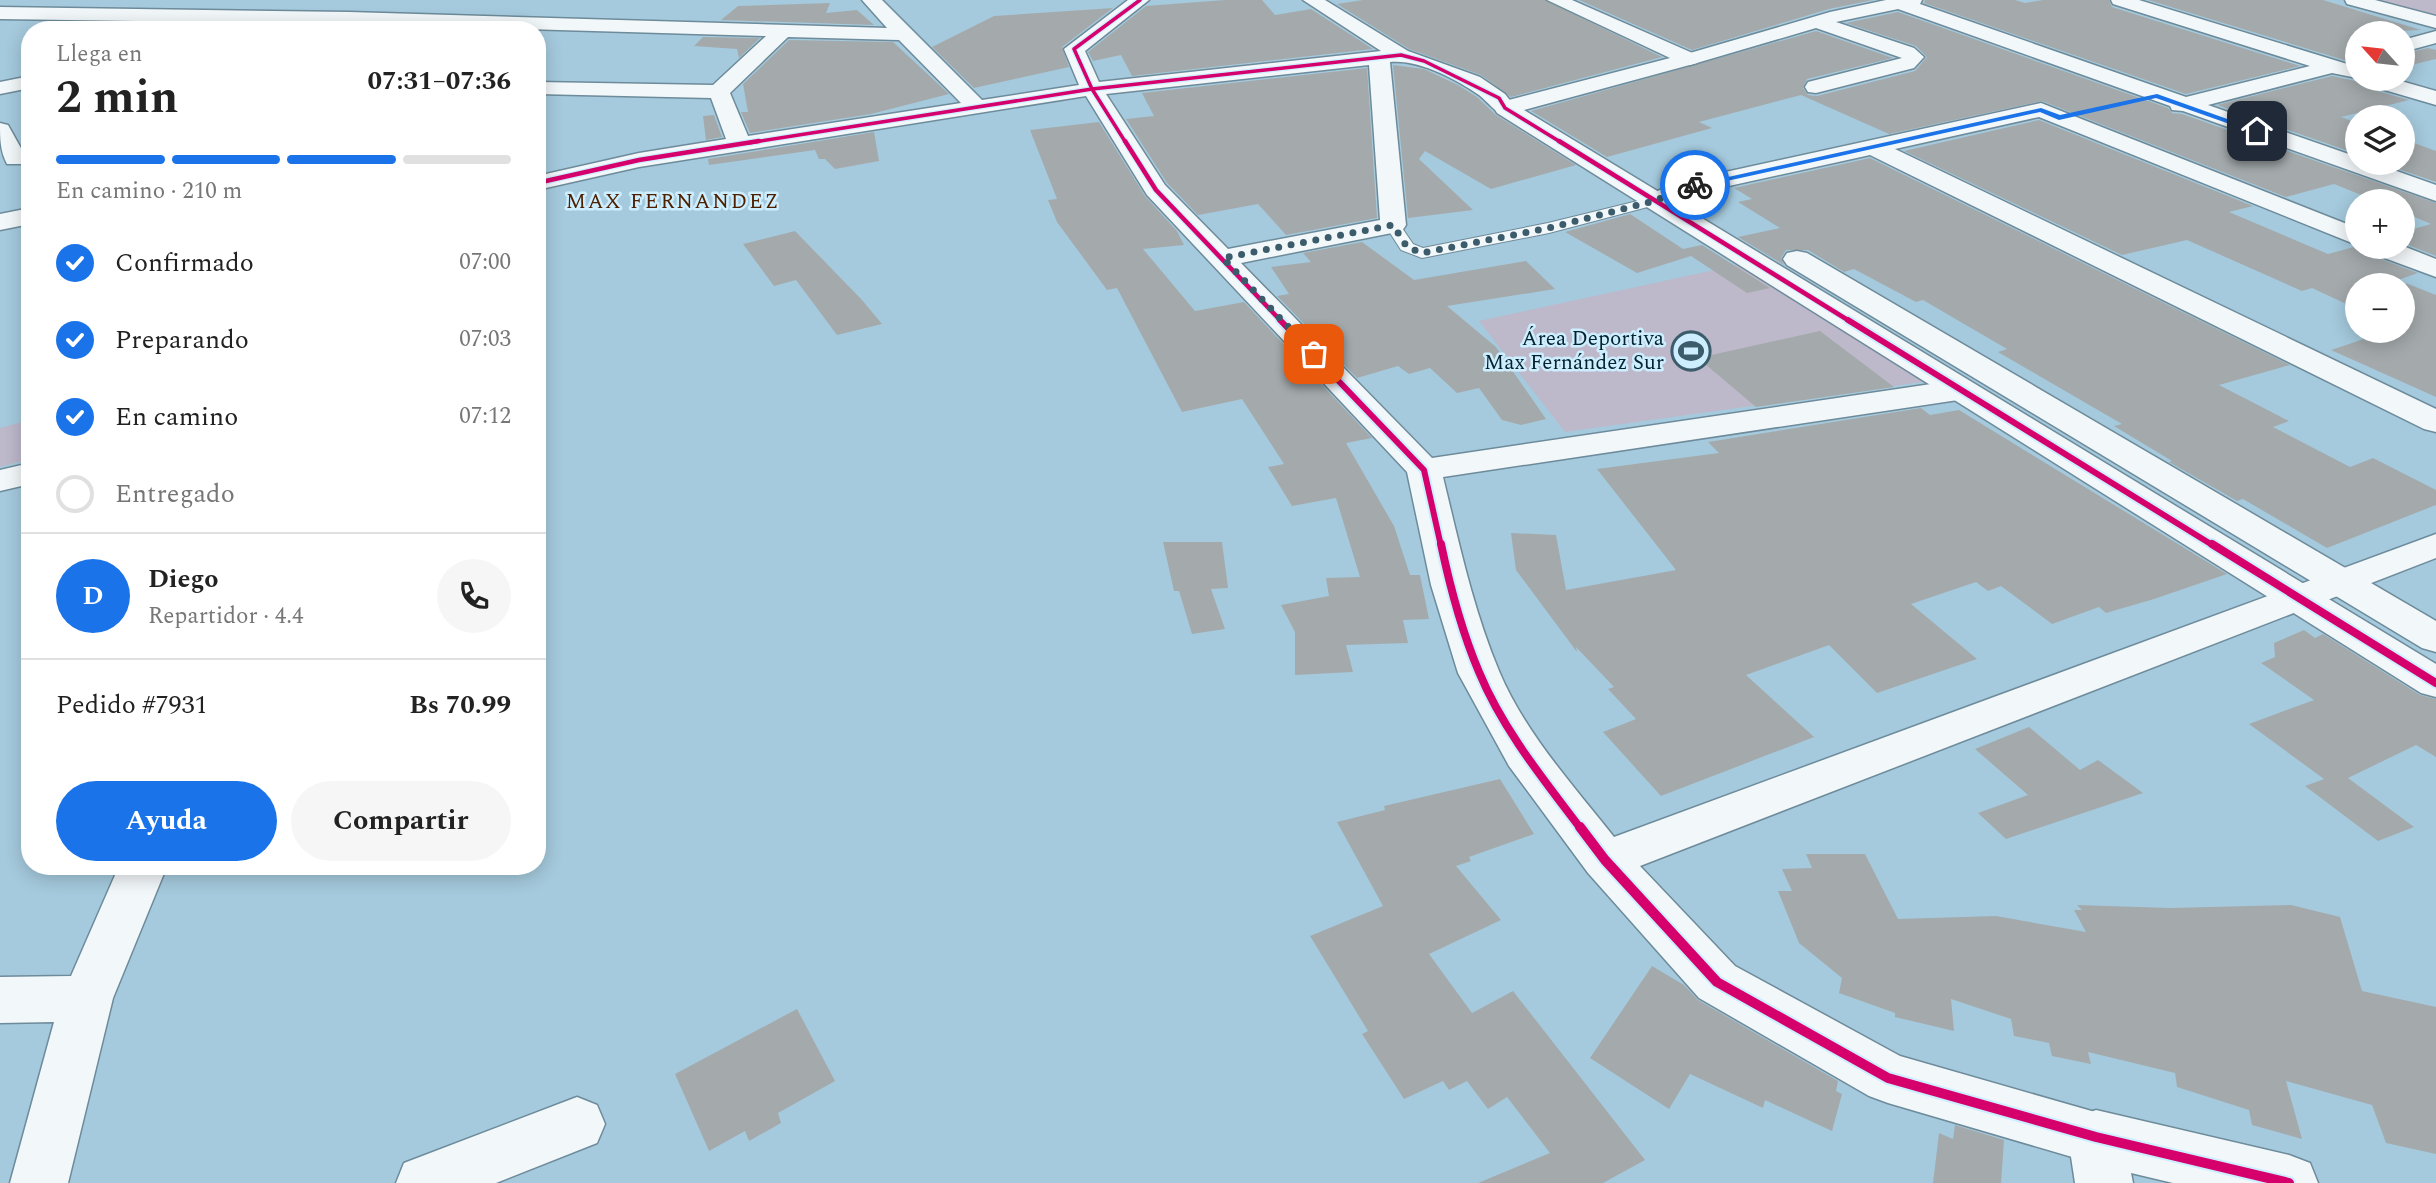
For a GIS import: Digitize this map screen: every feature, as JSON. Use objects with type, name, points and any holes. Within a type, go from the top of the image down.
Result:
[{"type":"street","points":[[59,14],[92,0]]},
{"type":"street","points":[[354,21],[379,0]]},
{"type":"street","points":[[871,0],[978,108]]},
{"type":"street","points":[[1140,0],[1074,49],[1092,89],[1156,190],[1424,470],[1450,584],[1479,673],[1525,755],[1605,860],[1717,982],[1888,1078],[2100,1160],[2289,1183]]},
{"type":"street","points":[[1312,0],[1390,56]]},
{"type":"street","points":[[1556,0],[1690,59]]},
{"type":"street","points":[[2120,0],[2345,71]]},
{"type":"street","points":[[2354,0],[2436,22]]},
{"type":"street","points":[[1518,105],[1837,16],[1906,1],[2180,105],[2436,193]]},
{"type":"street","points":[[1805,4],[1837,16]]},
{"type":"street","points":[[0,13],[263,21]]},
{"type":"street","points":[[1816,22],[1907,52],[1914,57],[1908,64],[1816,88]]},
{"type":"street","points":[[546,28],[903,34]]},
{"type":"street","points":[[546,88],[719,92],[782,32]]},
{"type":"street","points":[[2415,43],[2436,37]]},
{"type":"street","points":[[1223,258],[1393,225],[1390,56]]},
{"type":"street","points":[[546,181],[639,160],[1092,89],[1390,56],[1424,61],[1518,105],[1667,195],[2436,639]]},
{"type":"street","points":[[2180,105],[2345,63]]},
{"type":"street","points":[[0,88],[21,84]]},
{"type":"street","points":[[2412,91],[2436,98]]},
{"type":"street","points":[[719,92],[740,145]]},
{"type":"street","points":[[2120,104],[2157,96]]},
{"type":"street","points":[[1667,195],[2041,110],[2345,232]]},
{"type":"street","points":[[2059,118],[2096,110]]},
{"type":"street","points":[[0,130],[15,159]]},
{"type":"street","points":[[1874,146],[2436,422]]},
{"type":"street","points":[[1667,195],[1958,390],[2436,683]]},
{"type":"street","points":[[0,222],[21,218]]},
{"type":"street","points":[[2411,259],[2436,269]]},
{"type":"street","points":[[1424,470],[1958,390]]},
{"type":"street","points":[[0,481],[21,475]]},
{"type":"street","points":[[1605,860],[2342,583],[2436,545]]},
{"type":"street","points":[[39,1183],[87,998],[139,875]]},
{"type":"street","points":[[0,1000],[87,998]]},
{"type":"street","points":[[425,1183],[577,1124]]},
{"type":"lane","points":[[1393,225],[1407,247],[1422,253],[1549,228],[1667,195]]},
{"type":"shaded area","points":[[2364,0],[2436,0],[2436,19]]},
{"type":"shaded area","name":"Área Deportiva Max Fernández Sur","points":[[1742,264],[1929,381],[1565,432],[1479,321]]},
{"type":"shaded area","points":[[21,422],[21,461],[0,467],[0,428]]},
{"type":"building","points":[[1262,0],[1275,15],[1311,9],[1373,49],[1132,76],[1121,55],[1093,61],[1088,52],[1146,6]]},
{"type":"building","points":[[1363,0],[1545,0],[1662,57],[1511,97],[1481,75],[1409,49],[1337,4]]},
{"type":"building","points":[[1579,0],[1873,0],[1829,9],[1692,50]]},
{"type":"building","points":[[1925,0],[2015,0],[2025,3],[2043,0],[2109,0],[2112,7],[2300,66],[2186,94],[1924,3]]},
{"type":"building","points":[[2148,0],[2323,0],[2392,21],[2345,21],[2345,60]]},
{"type":"building","points":[[830,3],[826,13],[857,10],[874,25],[721,20],[738,6]]},
{"type":"building","points":[[1113,8],[1062,47],[1069,67],[974,88],[932,47],[994,16]]},
{"type":"building","points":[[1898,12],[2168,108],[2172,113],[2182,114],[2345,171],[2345,175],[2356,175],[2396,189],[2346,189],[2334,184],[2286,197],[2042,101],[1889,134],[1801,95],[1699,122],[1712,128],[1607,157],[1531,111],[1816,31],[1893,58],[1807,79],[1803,88],[1808,95],[1817,96],[1915,71],[1927,57],[1916,46],[1846,23]]},
{"type":"building","points":[[703,37],[760,38],[739,58],[737,49],[694,46]]},
{"type":"building","points":[[789,40],[893,42],[949,94],[871,114],[750,133],[741,112],[748,112],[743,84]]},
{"type":"building","points":[[2428,48],[2436,50],[2436,59],[2415,64],[2415,51]]},
{"type":"building","points":[[1393,65],[1424,69],[1458,85],[1477,97],[1496,115],[1576,165],[1491,189],[1425,151],[1419,159],[1473,210],[1408,218]]},
{"type":"building","points":[[1367,68],[1377,218],[1286,235],[1258,204],[1198,215],[1167,183],[1126,119],[1154,116],[1142,93]]},
{"type":"building","points":[[2332,76],[2345,79],[2345,91],[2377,91],[2409,100],[2389,105],[2345,105],[2345,116],[2341,117],[2345,118],[2345,150],[2217,105]]},
{"type":"building","points":[[714,115],[722,137],[706,140],[703,116]]},
{"type":"building","points":[[2039,120],[2253,206],[2229,212],[2328,254],[2345,249],[2345,259],[2381,259],[2418,273],[2345,273],[2345,303],[2312,288],[2302,291],[2187,240],[2122,255],[1904,151]]},
{"type":"building","points":[[1099,122],[1145,196],[1177,231],[1184,245],[1143,249],[1195,311],[1244,302],[1372,438],[1346,443],[1394,526],[1410,575],[1420,575],[1429,619],[1403,620],[1408,643],[1346,645],[1353,672],[1295,675],[1295,632],[1281,605],[1329,596],[1326,578],[1360,577],[1336,498],[1292,506],[1268,467],[1284,464],[1242,399],[1182,412],[1117,288],[1107,290],[1057,222],[1048,200],[1057,199],[1030,130]]},
{"type":"building","points":[[874,132],[879,161],[835,169],[825,159],[819,159],[815,150],[709,165],[708,159]]},
{"type":"building","points":[[2415,143],[2436,151],[2436,182],[2415,175]]},
{"type":"building","points":[[1870,158],[2290,365],[2219,385],[2289,421],[2273,427],[2350,467],[2373,458],[2436,490],[2436,505],[2327,548],[2243,499],[2237,501],[2169,462],[2172,461],[2114,426],[2122,424],[1998,352],[2007,349],[1923,300],[1916,302],[1854,269],[1844,272],[1808,250],[1786,250],[1781,258],[1784,265],[1738,237],[1780,228],[1738,202],[1752,199],[1734,188]]},
{"type":"building","points":[[2415,196],[2436,203],[2436,256],[2415,248],[2415,229],[2431,224],[2415,217]]},
{"type":"building","points":[[1630,214],[1683,249],[1702,245],[1770,288],[1747,293],[1691,256],[1637,273],[1565,232]]},
{"type":"building","points":[[795,231],[882,324],[837,335],[796,280],[774,286],[743,244]]},
{"type":"building","points":[[1362,242],[1414,280],[1526,261],[1555,289],[1447,306],[1496,347],[1546,419],[1521,425],[1502,420],[1479,388],[1457,393],[1430,368],[1409,374],[1398,366],[1357,378],[1277,296],[1289,294],[1271,267],[1311,262],[1303,253]]},
{"type":"building","points":[[2415,287],[2436,295],[2436,397],[2331,350],[2352,343],[2415,343]]},
{"type":"building","points":[[1820,331],[1894,387],[1756,407],[1698,358]]},
{"type":"building","points":[[1921,408],[1930,415],[1959,410],[2227,574],[2106,613],[2099,607],[2052,624],[2001,586],[1988,591],[1976,582],[1911,604],[1977,659],[1877,693],[1829,645],[1746,675],[1814,737],[1661,796],[1603,732],[1636,719],[1608,689],[1614,687],[1576,647],[1577,652],[1516,570],[1511,533],[1556,535],[1566,590],[1676,570],[1597,469],[1719,453],[1708,442]]},
{"type":"building","points":[[1163,542],[1222,542],[1228,588],[1211,589],[1225,629],[1192,634],[1179,591],[1174,591]]},
{"type":"building","points":[[2304,630],[2315,638],[2323,634],[2420,695],[2436,699],[2436,757],[2416,745],[2348,778],[2414,827],[2378,841],[2305,786],[2324,779],[2249,724],[2314,700],[2261,663],[2275,657],[2274,643]]},
{"type":"building","points":[[2029,727],[2080,770],[2098,760],[2143,793],[2006,839],[1978,813],[2028,795],[1975,749]]},
{"type":"building","points":[[1500,779],[1534,834],[1469,857],[1471,861],[1456,866],[1501,920],[1429,954],[1472,1013],[1513,991],[1645,1160],[1603,1183],[1478,1183],[1550,1153],[1507,1097],[1488,1109],[1467,1081],[1449,1090],[1443,1081],[1404,1099],[1362,1034],[1368,1031],[1310,936],[1383,906],[1337,822],[1385,810],[1384,806]]},
{"type":"building","points":[[1806,854],[1865,854],[1898,919],[1996,916],[2086,932],[2074,910],[2082,910],[2077,905],[2170,908],[2291,905],[2340,917],[2362,991],[2436,1007],[2436,1154],[2386,1143],[2372,1105],[2286,1081],[2302,1139],[2252,1125],[2249,1110],[2177,1087],[2175,1073],[2088,1052],[2091,1064],[2052,1056],[2049,1043],[2014,1036],[2011,1019],[1951,999],[1954,1031],[1895,1017],[1895,1013],[1839,993],[1842,978],[1799,943],[1778,891],[1792,891],[1782,869],[1812,868]]},
{"type":"building","points":[[1652,966],[1684,985],[1698,1000],[1838,1081],[1836,1091],[1842,1094],[1832,1131],[1765,1100],[1763,1108],[1690,1074],[1669,1109],[1590,1058]]},
{"type":"building","points":[[797,1009],[835,1081],[778,1113],[781,1123],[749,1141],[745,1131],[709,1151],[675,1074]]},
{"type":"building","points":[[1955,1125],[2004,1140],[2001,1183],[1933,1183],[1939,1133],[1953,1139]]},
{"type":"cycle path","points":[[1140,0],[1074,49],[1092,89],[1156,190],[1424,470],[1450,585],[1479,673],[1525,755],[1605,860],[1717,982],[1888,1078],[2096,1137],[2289,1183]]},
{"type":"cycle path","points":[[546,181],[639,160],[1092,89],[1401,55],[1424,61],[1499,98],[1505,108],[2436,683]]},
{"type":"way so far","points":[[1314,354],[1223,258],[1393,225],[1407,247],[1422,253],[1549,228],[1654,201],[1695,185]]},
{"type":"place","name":"Área Deportiva Max Fernández Sur","points":[[1691,351]]},
{"type":"district","name":"MAX FERNANDEZ","points":[[673,202]]},
{"type":"route","points":[[1695,185],[2041,110],[2059,118],[2157,96],[2257,131]]}]
